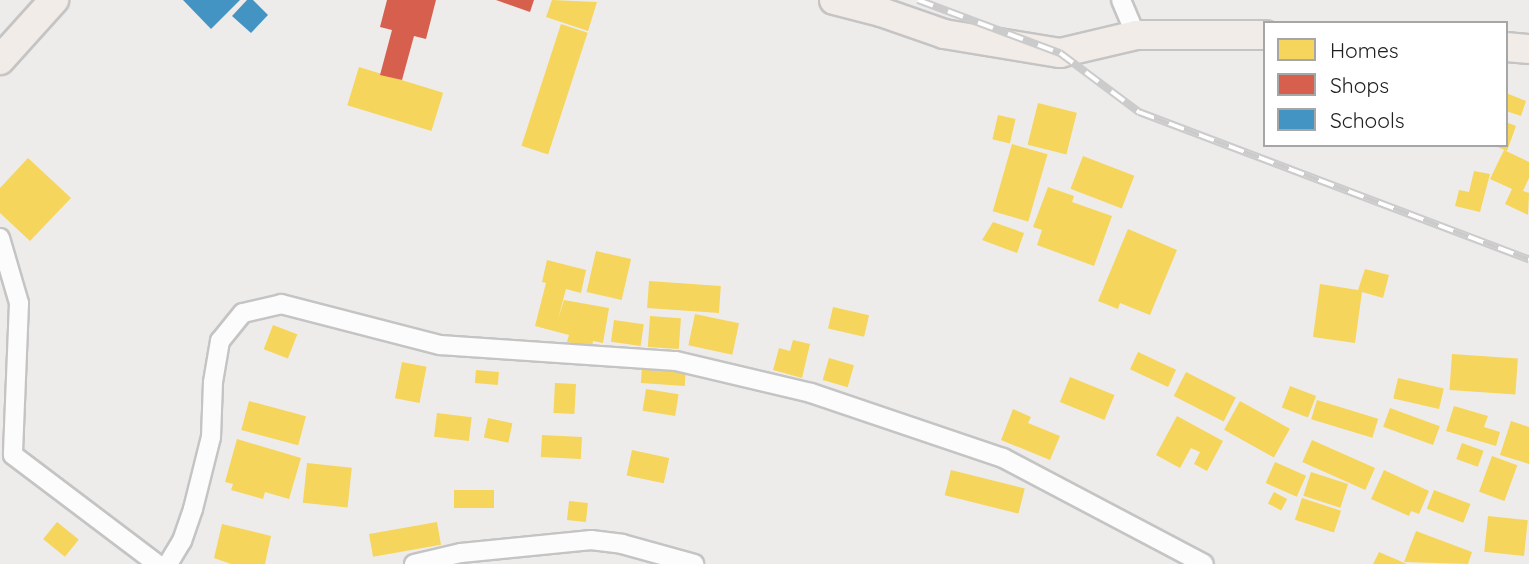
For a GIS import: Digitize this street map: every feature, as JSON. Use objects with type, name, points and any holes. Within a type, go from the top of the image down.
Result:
[{"type":"main road","points":[[0,60],[54,0]]},
{"type":"main road","points":[[834,0],[881,12],[944,34],[1060,53],[1136,35],[1263,35]]},
{"type":"main road","points":[[1508,47],[1529,50]]},
{"type":"street","points":[[1121,0],[1136,35]]},
{"type":"street","points":[[0,238],[19,303],[6,456],[157,564]]},
{"type":"street","points":[[168,564],[182,541],[193,509],[211,437],[213,382],[220,341],[243,313],[281,304],[440,345],[676,361],[811,393],[1003,458],[1203,564]]},
{"type":"street","points":[[414,564],[461,553],[591,540],[622,544],[694,564]]},
{"type":"building: Homes","points":[[552,0],[597,2],[588,31],[546,17]]},
{"type":"building: Homes","points":[[561,24],[588,33],[548,154],[521,146]]},
{"type":"building: Homes","points":[[359,67],[443,93],[431,131],[347,105]]},
{"type":"building: Homes","points":[[1508,94],[1526,101],[1521,116],[1508,112]]},
{"type":"building: Homes","points":[[1038,103],[1077,113],[1066,154],[1028,145]]},
{"type":"building: Homes","points":[[998,115],[1016,119],[1010,143],[992,139]]},
{"type":"building: Homes","points":[[1508,123],[1516,126],[1507,151],[1497,147],[1508,147]]},
{"type":"building: Homes","points":[[1012,144],[1048,154],[1028,221],[993,211]]},
{"type":"building: Homes","points":[[1504,150],[1529,162],[1529,178],[1523,191],[1529,193],[1528,215],[1505,204],[1512,189],[1490,179]]},
{"type":"building: Homes","points":[[1083,156],[1134,176],[1122,208],[1070,189]]},
{"type":"building: Homes","points":[[28,158],[71,198],[30,241],[0,213],[0,188]]},
{"type":"building: Homes","points":[[1474,171],[1490,174],[1480,212],[1455,206],[1459,190],[1469,192]]},
{"type":"building: Homes","points":[[1048,187],[1074,196],[1072,202],[1112,216],[1094,266],[1037,245],[1042,230],[1033,227]]},
{"type":"building: Homes","points":[[993,222],[1024,233],[1017,253],[982,240]]},
{"type":"building: Homes","points":[[1128,229],[1177,250],[1150,315],[1120,303],[1118,309],[1098,301]]},
{"type":"building: Homes","points":[[596,251],[631,259],[622,300],[587,292]]},
{"type":"building: Homes","points":[[547,260],[586,270],[581,293],[566,289],[558,319],[564,300],[609,308],[603,343],[593,341],[592,348],[567,342],[569,335],[535,326],[546,283],[542,282]]},
{"type":"building: Homes","points":[[1365,269],[1389,275],[1383,298],[1362,292],[1355,343],[1313,337],[1320,284],[1358,290]]},
{"type":"building: Homes","points":[[649,281],[721,286],[719,313],[647,308]]},
{"type":"building: Homes","points":[[833,307],[869,315],[864,337],[828,328]]},
{"type":"building: Homes","points":[[695,314],[739,323],[732,355],[688,345]]},
{"type":"building: Homes","points":[[650,316],[681,318],[679,349],[648,347]]},
{"type":"building: Homes","points":[[614,320],[644,324],[641,346],[611,342]]},
{"type":"building: Homes","points":[[273,325],[297,334],[288,359],[264,349]]},
{"type":"building: Homes","points":[[793,340],[810,344],[802,378],[773,370],[779,348],[790,351]]},
{"type":"building: Homes","points":[[1138,352],[1176,370],[1168,387],[1130,369]]},
{"type":"building: Homes","points":[[1452,354],[1518,359],[1515,395],[1449,390]]},
{"type":"building: Homes","points":[[829,358],[854,365],[848,387],[823,380]]},
{"type":"building: Homes","points":[[402,362],[427,367],[419,403],[395,398]]},
{"type":"building: Homes","points":[[642,367],[686,370],[685,386],[641,383]]},
{"type":"building: Homes","points":[[476,370],[499,372],[498,385],[475,383]]},
{"type":"building: Homes","points":[[1186,372],[1236,397],[1224,421],[1174,396]]},
{"type":"building: Homes","points":[[1070,377],[1115,395],[1104,420],[1060,402]]},
{"type":"building: Homes","points":[[1398,378],[1444,389],[1439,409],[1393,398]]},
{"type":"building: Homes","points":[[555,383],[576,384],[574,414],[553,413]]},
{"type":"building: Homes","points":[[1290,386],[1316,396],[1308,418],[1282,407]]},
{"type":"building: Homes","points":[[646,389],[679,394],[675,416],[643,411]]},
{"type":"building: Homes","points":[[1317,400],[1378,419],[1372,438],[1311,419]]},
{"type":"building: Homes","points":[[249,401],[306,416],[298,445],[241,430]]},
{"type":"building: Homes","points":[[1240,401],[1290,429],[1274,457],[1224,430]]},
{"type":"building: Homes","points":[[1454,406],[1488,416],[1484,427],[1500,432],[1496,446],[1446,431]]},
{"type":"building: Homes","points":[[1390,408],[1440,426],[1433,445],[1383,427]]},
{"type":"building: Homes","points":[[1013,409],[1031,417],[1028,423],[1060,436],[1050,460],[1001,440]]},
{"type":"building: Homes","points":[[437,413],[472,417],[469,441],[434,437]]},
{"type":"building: Homes","points":[[1177,416],[1223,441],[1207,471],[1194,464],[1200,452],[1191,448],[1180,468],[1156,455]]},
{"type":"building: Homes","points":[[488,418],[512,423],[508,443],[484,438]]},
{"type":"building: Homes","points":[[1511,421],[1529,427],[1529,464],[1500,455]]},
{"type":"building: Homes","points":[[542,435],[582,437],[581,459],[541,457]]},
{"type":"building: Homes","points":[[237,439],[301,458],[289,499],[265,492],[263,499],[231,490],[233,484],[225,482]]},
{"type":"building: Homes","points":[[1312,440],[1375,468],[1365,490],[1302,462]]},
{"type":"building: Homes","points":[[1462,443],[1484,451],[1478,467],[1456,459]]},
{"type":"building: Homes","points":[[632,450],[669,458],[664,483],[627,475]]},
{"type":"building: Homes","points":[[1492,456],[1517,465],[1504,501],[1479,492]]},
{"type":"building: Homes","points":[[1275,462],[1306,476],[1297,497],[1266,483]]},
{"type":"building: Homes","points":[[307,463],[352,468],[348,507],[303,503]]},
{"type":"building: Homes","points":[[951,470],[1025,488],[1018,514],[945,495]]},
{"type":"building: Homes","points":[[1384,470],[1429,491],[1419,514],[1411,511],[1409,516],[1371,499]]},
{"type":"building: Homes","points":[[1311,472],[1348,484],[1340,508],[1303,496]]},
{"type":"building: Homes","points":[[454,490],[494,490],[494,508],[454,508]]},
{"type":"building: Homes","points":[[1434,490],[1470,504],[1463,523],[1427,509]]},
{"type":"building: Homes","points":[[1274,492],[1287,499],[1281,511],[1268,503]]},
{"type":"building: Homes","points":[[1302,498],[1341,511],[1334,533],[1295,520]]},
{"type":"building: Homes","points":[[569,501],[588,503],[586,522],[567,520]]},
{"type":"building: Homes","points":[[1488,516],[1528,520],[1524,556],[1484,552]]},
{"type":"building: Homes","points":[[57,522],[79,540],[65,557],[43,539]]},
{"type":"building: Homes","points":[[437,522],[441,545],[373,557],[369,534]]},
{"type":"building: Homes","points":[[222,524],[271,536],[265,564],[231,564],[214,558]]},
{"type":"building: Homes","points":[[1416,531],[1472,552],[1468,564],[1404,562]]},
{"type":"building: Homes","points":[[1379,552],[1407,564],[1373,564]]},
{"type":"building: Shops","points":[[387,0],[436,0],[426,39],[414,36],[402,80],[380,75],[392,30],[380,27]]},
{"type":"building: Shops","points":[[496,0],[534,0],[530,12]]},
{"type":"building: Schools","points":[[183,0],[240,0],[211,29]]},
{"type":"building: Schools","points":[[247,0],[253,0],[268,15],[251,33],[232,16]]},
{"type":"railway","points":[[918,0],[1060,53],[1139,112],[1529,259]]}]
